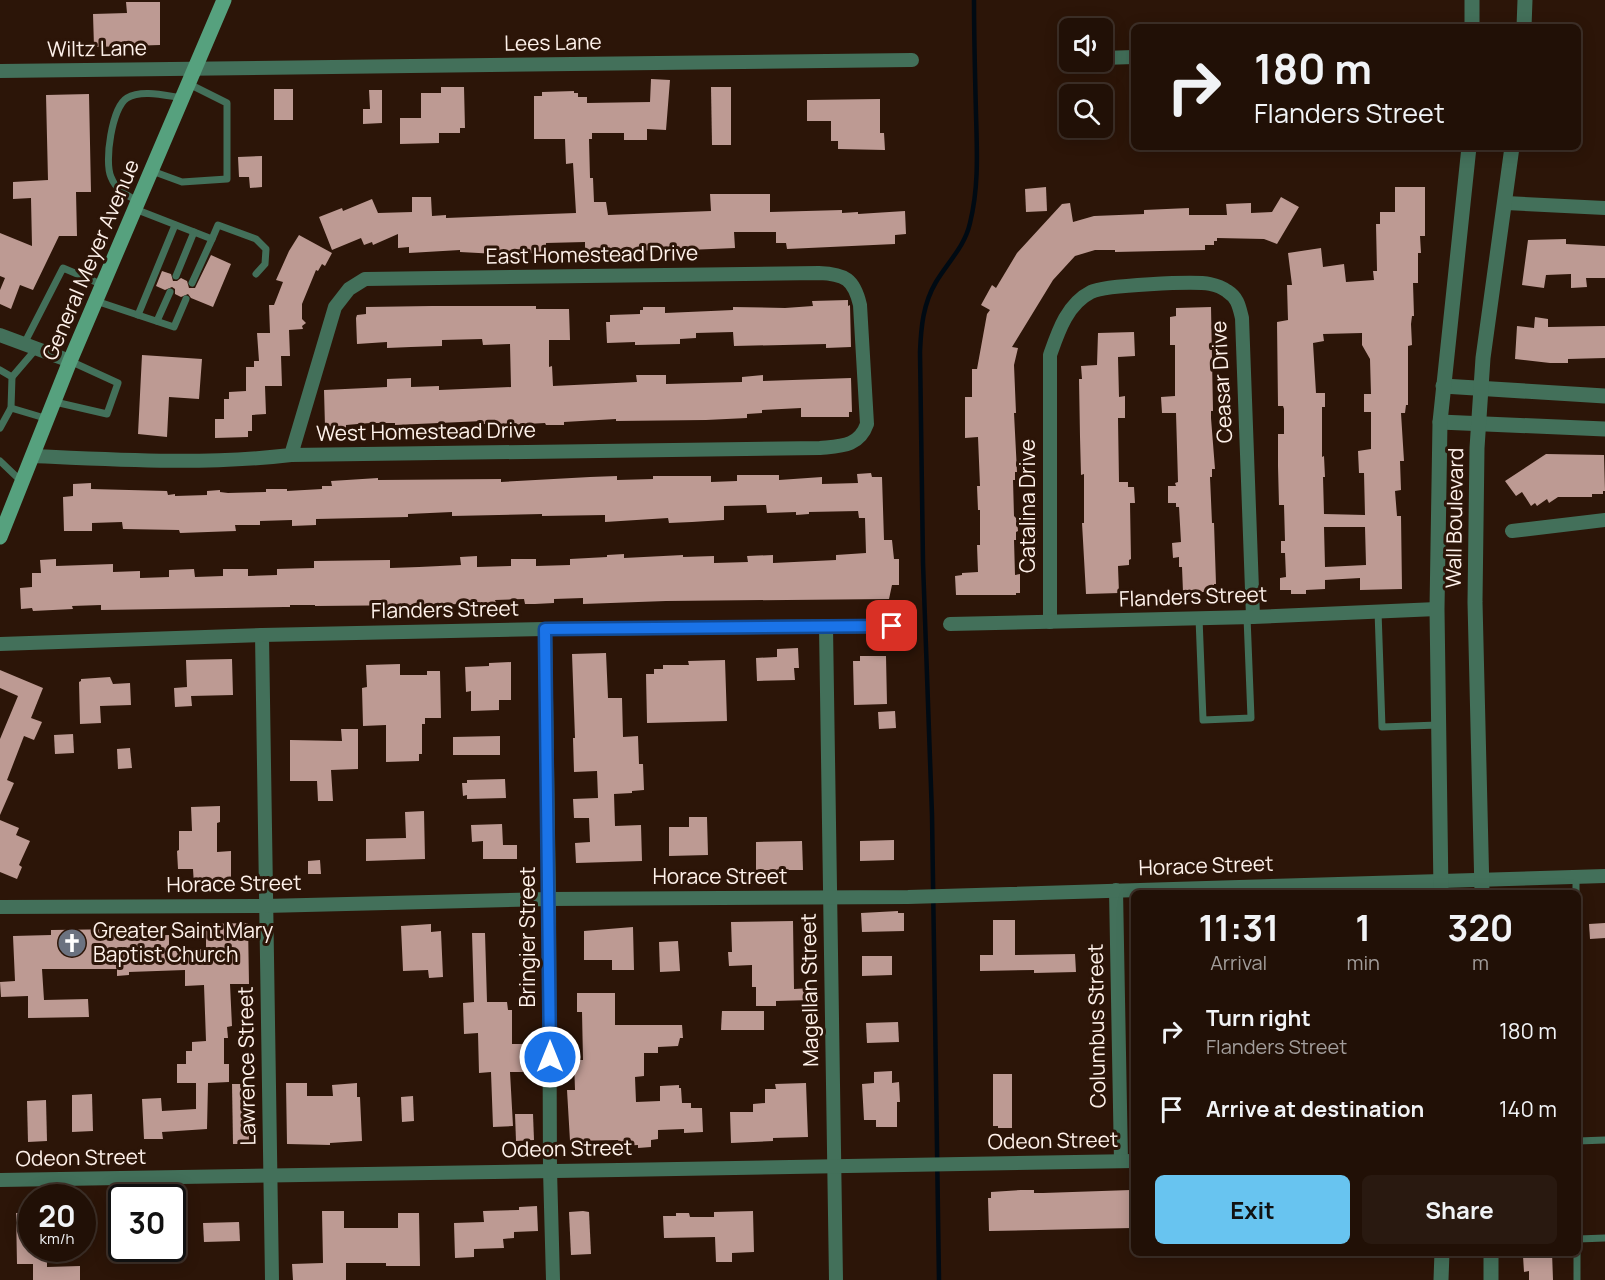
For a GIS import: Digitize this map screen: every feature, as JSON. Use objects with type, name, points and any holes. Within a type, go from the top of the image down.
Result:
[{"type":"main road","name":"General Meyer Avenue","points":[[0,537],[70,361],[224,0]]},
{"type":"street","points":[[1472,0],[1472,24]]},
{"type":"street","points":[[1524,24],[1525,0]]},
{"type":"street","points":[[1113,58],[1131,57]]},
{"type":"street","name":"Lees Lane","points":[[195,69],[912,60]]},
{"type":"street","name":"Wiltz Lane","points":[[0,71],[195,69]]},
{"type":"street","name":"Wall Boulevard","points":[[1441,886],[1437,609],[1440,422],[1469,150]]},
{"type":"street","name":"Wall Boulevard","points":[[1482,886],[1475,602],[1479,422],[1483,358],[1512,150]]},
{"type":"street","points":[[1506,202],[1605,208]]},
{"type":"street","name":"East Homestead Drive","points":[[291,455],[335,307],[349,289],[365,279],[834,273],[845,277],[857,291],[860,305],[867,424],[860,438],[855,441],[820,448]]},
{"type":"street","name":"Ceasar Drive","points":[[1049,389],[1050,355],[1060,327],[1070,310],[1092,291],[1108,287],[1210,284],[1226,290],[1238,301],[1242,318],[1250,617]]},
{"type":"street","points":[[0,336],[70,361]]},
{"type":"street","points":[[1443,386],[1605,396]]},
{"type":"street","name":"Catalina Drive","points":[[1049,389],[1050,622]]},
{"type":"street","points":[[1440,422],[1605,429]]},
{"type":"street","name":"West Homestead Drive","points":[[34,456],[176,462],[246,460],[291,455],[820,448]]},
{"type":"street","points":[[1512,531],[1605,520]]},
{"type":"street","name":"Flanders Street","points":[[950,624],[1250,617],[1437,609]]},
{"type":"street","name":"Flanders Street","points":[[0,644],[545,629],[892,626]]},
{"type":"street","name":"Magellan Street","points":[[826,627],[836,1280]]},
{"type":"street","name":"Bringier Street","points":[[545,629],[553,1280]]},
{"type":"street","name":"Lawrence Street","points":[[262,635],[272,1280]]},
{"type":"street","name":"Horace Street","points":[[0,907],[265,906],[549,899],[908,897],[1116,890],[1482,886],[1576,876],[1605,876]]},
{"type":"street","name":"Columbus Street","points":[[1116,890],[1127,1161]]},
{"type":"street","name":"Odeon Street","points":[[0,1180],[1127,1161]]},
{"type":"street","points":[[1442,1256],[1442,1280]]},
{"type":"street","points":[[1491,1256],[1491,1280]]},
{"type":"lane","points":[[152,171],[182,182],[227,179],[227,103],[186,91],[128,97],[118,106],[108,154],[111,177],[124,195],[137,205],[175,225],[212,239]]},
{"type":"lane","points":[[138,315],[175,225]]},
{"type":"lane","points":[[192,283],[218,225],[256,239],[266,249],[265,264],[256,274]]},
{"type":"lane","points":[[176,276],[194,232]]},
{"type":"lane","points":[[0,428],[11,408],[12,377],[30,346],[63,268],[103,285]]},
{"type":"lane","points":[[157,321],[170,292]]},
{"type":"lane","points":[[96,301],[174,327],[186,299]]},
{"type":"lane","points":[[55,402],[107,414],[118,382],[70,361]]},
{"type":"lane","points":[[0,370],[12,377]]},
{"type":"lane","points":[[11,408],[48,419]]},
{"type":"lane","points":[[0,461],[23,483]]},
{"type":"lane","points":[[1378,611],[1382,727],[1439,725]]},
{"type":"lane","points":[[1199,618],[1203,720],[1251,718],[1250,617]]},
{"type":"lane","points":[[1576,876],[1576,890]]},
{"type":"lane","points":[[1581,1141],[1605,1140]]},
{"type":"lane","points":[[1581,1239],[1605,1238]]},
{"type":"lane","points":[[1577,1256],[1577,1280]]},
{"type":"building","points":[[126,2],[160,2],[160,45],[94,47],[93,14],[127,13]]},
{"type":"building","points":[[651,79],[670,80],[666,130],[647,129],[647,140],[624,140],[624,133],[592,133],[592,139],[589,139],[590,178],[593,178],[594,202],[606,202],[608,215],[711,211],[710,194],[770,194],[770,212],[842,210],[842,213],[858,212],[858,214],[905,211],[906,234],[895,235],[895,244],[787,249],[786,243],[776,243],[776,232],[734,232],[735,248],[688,250],[688,248],[660,248],[660,250],[594,252],[585,251],[585,242],[546,243],[543,253],[497,254],[460,252],[460,250],[409,253],[409,247],[398,248],[398,234],[373,245],[372,242],[364,245],[361,238],[332,250],[319,217],[342,208],[343,211],[372,199],[378,213],[412,212],[412,197],[431,197],[432,216],[446,215],[446,218],[576,213],[573,163],[566,164],[565,139],[534,139],[534,96],[542,96],[542,92],[574,91],[578,93],[578,97],[587,97],[587,103],[650,102]]},
{"type":"building","points":[[441,87],[464,87],[465,128],[460,128],[460,133],[439,133],[439,143],[400,144],[400,118],[421,118],[421,93],[441,93]]},
{"type":"building","points":[[711,87],[731,87],[731,145],[712,145]]},
{"type":"building","points":[[274,89],[293,89],[293,120],[274,120]]},
{"type":"building","points":[[369,90],[382,90],[382,123],[363,124],[363,109],[370,109]]},
{"type":"building","points":[[89,94],[91,192],[76,192],[77,236],[59,236],[33,290],[20,285],[11,309],[0,304],[0,290],[5,278],[0,276],[0,233],[32,246],[31,198],[13,199],[13,182],[48,180],[46,95]]},
{"type":"building","points":[[880,99],[880,133],[884,133],[885,150],[838,149],[838,141],[831,141],[831,121],[807,121],[807,100]]},
{"type":"building","points":[[262,156],[262,187],[250,188],[249,177],[239,177],[238,157]]},
{"type":"building","points":[[1046,187],[1047,211],[1026,212],[1025,189]]},
{"type":"building","points":[[1395,187],[1425,187],[1425,236],[1420,236],[1418,283],[1413,283],[1412,345],[1408,346],[1408,405],[1406,405],[1405,413],[1401,413],[1404,461],[1400,461],[1401,490],[1395,491],[1397,516],[1401,516],[1402,589],[1360,590],[1360,578],[1325,580],[1325,589],[1306,590],[1306,594],[1291,594],[1291,590],[1280,590],[1280,578],[1286,577],[1285,553],[1281,553],[1281,541],[1285,541],[1284,505],[1279,505],[1278,466],[1278,434],[1284,434],[1284,409],[1283,406],[1278,406],[1277,322],[1288,320],[1287,285],[1292,285],[1288,253],[1321,248],[1323,267],[1344,264],[1346,282],[1374,280],[1373,271],[1377,271],[1376,224],[1380,224],[1380,212],[1395,212]],"holes":[[[1362,333],[1362,345],[1370,359],[1371,394],[1364,394],[1364,412],[1371,412],[1371,449],[1358,451],[1359,473],[1364,473],[1365,515],[1324,514],[1322,407],[1325,407],[1325,393],[1316,393],[1313,343],[1324,341],[1323,334]],[[1324,527],[1365,527],[1366,565],[1325,567]]]},
{"type":"building","points":[[1281,197],[1299,207],[1277,244],[1264,239],[1217,238],[1214,245],[1205,245],[1205,250],[1115,252],[1115,250],[1095,250],[1075,256],[1053,280],[1012,347],[1018,348],[1014,365],[1017,472],[1013,480],[1014,516],[1017,519],[1018,531],[1016,540],[1014,540],[1015,575],[1020,574],[1020,593],[1016,595],[956,595],[955,576],[978,572],[977,545],[980,545],[980,510],[978,510],[977,486],[980,486],[978,437],[965,438],[965,397],[972,397],[972,369],[977,369],[987,314],[990,310],[981,305],[992,285],[996,288],[1017,253],[1062,204],[1070,203],[1073,222],[1094,216],[1144,214],[1144,210],[1189,208],[1189,215],[1227,215],[1226,204],[1251,203],[1251,213],[1272,212]]},
{"type":"building","points":[[299,235],[332,253],[325,266],[322,264],[318,271],[316,270],[302,304],[302,319],[306,323],[302,326],[303,329],[289,330],[290,356],[281,356],[282,386],[265,386],[266,414],[252,415],[252,431],[248,431],[248,437],[215,438],[215,419],[224,419],[224,399],[229,399],[229,392],[246,391],[246,367],[254,367],[254,361],[259,361],[257,333],[270,333],[269,305],[274,305],[283,282],[276,280]]},
{"type":"building","points":[[1566,239],[1566,244],[1605,246],[1605,278],[1586,278],[1587,287],[1571,288],[1571,274],[1546,275],[1544,288],[1522,285],[1528,240]]},
{"type":"building","points":[[211,255],[231,264],[213,307],[191,298],[188,294],[181,297],[175,294],[175,289],[172,287],[165,290],[156,286],[162,271],[171,274],[173,281],[181,278],[187,281],[189,288],[195,288]]},
{"type":"building","points":[[848,300],[851,347],[826,348],[826,344],[734,346],[733,332],[696,333],[696,338],[680,339],[680,344],[607,343],[606,322],[610,322],[610,315],[640,314],[643,307],[665,307],[665,313],[733,310],[733,307],[785,308],[813,306],[812,301]]},
{"type":"building","points":[[536,306],[536,309],[569,309],[570,340],[549,340],[549,367],[552,366],[553,386],[637,382],[636,375],[666,375],[666,384],[742,382],[742,377],[763,375],[763,381],[851,378],[852,412],[849,412],[849,417],[801,417],[801,408],[762,410],[762,413],[747,414],[747,418],[706,420],[616,421],[616,419],[564,422],[564,425],[546,425],[545,423],[490,426],[490,424],[483,424],[483,421],[395,425],[395,423],[370,423],[346,425],[346,428],[325,427],[324,390],[387,387],[387,379],[411,378],[411,387],[439,386],[439,390],[511,387],[510,344],[483,345],[482,339],[442,340],[442,346],[387,348],[387,342],[357,344],[356,318],[357,315],[366,314],[366,307]]},
{"type":"building","points":[[1211,307],[1213,411],[1211,411],[1211,418],[1215,469],[1212,469],[1212,477],[1210,477],[1216,584],[1214,584],[1214,592],[1183,592],[1182,567],[1179,567],[1179,557],[1173,558],[1172,543],[1181,542],[1179,507],[1176,507],[1176,503],[1168,503],[1168,486],[1176,486],[1175,483],[1178,482],[1176,413],[1162,413],[1161,397],[1175,396],[1175,345],[1170,345],[1170,317],[1176,316],[1176,308]]},
{"type":"building","points":[[1535,317],[1548,319],[1548,327],[1605,326],[1605,358],[1568,359],[1568,363],[1515,359],[1517,326],[1534,328]]},
{"type":"building","points":[[1134,332],[1135,356],[1118,357],[1119,397],[1125,396],[1125,418],[1118,418],[1119,482],[1128,482],[1128,487],[1134,487],[1135,503],[1130,503],[1131,559],[1129,565],[1118,566],[1119,593],[1086,594],[1082,523],[1084,523],[1084,474],[1081,475],[1080,437],[1079,379],[1082,379],[1081,366],[1097,365],[1098,333]]},
{"type":"building","points":[[142,355],[202,359],[199,399],[169,397],[167,437],[138,434]]},
{"type":"building","points":[[1546,454],[1604,455],[1605,491],[1603,494],[1592,494],[1592,497],[1558,497],[1549,503],[1547,499],[1537,506],[1535,503],[1531,506],[1522,492],[1516,496],[1505,481]]},
{"type":"building","points":[[871,473],[872,477],[882,477],[884,540],[892,540],[894,559],[899,559],[899,585],[892,585],[889,599],[583,604],[583,598],[554,599],[554,603],[535,604],[525,604],[524,599],[495,600],[496,603],[425,605],[290,605],[290,607],[101,610],[101,605],[33,611],[32,608],[21,609],[20,588],[32,587],[32,573],[41,573],[40,560],[56,559],[56,566],[113,564],[113,572],[140,571],[140,578],[169,577],[169,570],[194,569],[195,577],[223,576],[223,569],[248,569],[248,576],[277,575],[277,569],[314,568],[314,561],[390,560],[390,568],[461,565],[460,557],[477,556],[477,567],[511,566],[511,559],[536,559],[536,566],[570,565],[570,559],[624,554],[624,558],[714,556],[714,563],[748,562],[747,556],[773,555],[773,563],[836,560],[836,555],[866,553],[865,518],[859,518],[858,511],[809,512],[809,514],[796,515],[796,512],[767,513],[766,505],[724,506],[724,520],[669,523],[668,518],[605,522],[605,515],[452,516],[452,512],[408,514],[408,517],[316,519],[316,525],[292,526],[292,520],[260,521],[260,525],[235,525],[236,531],[180,533],[179,530],[123,529],[122,522],[92,523],[92,531],[64,531],[63,497],[73,496],[73,484],[91,483],[91,489],[167,491],[168,495],[175,494],[175,496],[207,495],[207,491],[220,490],[220,492],[228,493],[266,492],[266,489],[287,489],[287,491],[322,489],[322,486],[332,486],[331,481],[378,478],[378,480],[501,479],[501,482],[617,476],[617,480],[653,479],[653,476],[711,476],[711,482],[737,481],[737,475],[779,475],[779,480],[822,477],[822,484],[858,483],[857,474]]},
{"type":"building","points":[[798,648],[799,668],[794,668],[795,680],[757,681],[756,658],[777,657],[777,649]]},
{"type":"building","points":[[606,653],[608,698],[622,698],[623,737],[638,736],[639,764],[643,764],[644,790],[614,794],[615,826],[641,825],[642,861],[576,863],[575,843],[590,842],[589,818],[574,818],[573,799],[598,798],[597,771],[574,772],[572,654]]},
{"type":"building","points":[[860,656],[886,656],[887,704],[854,705],[853,661],[860,661]]},
{"type":"building","points":[[232,659],[233,695],[191,696],[192,706],[175,707],[174,688],[187,687],[186,660]]},
{"type":"building","points":[[725,660],[727,721],[647,723],[646,674],[654,674],[654,669],[663,669],[663,665],[689,665],[688,661]]},
{"type":"building","points":[[511,662],[511,700],[499,700],[499,710],[471,711],[471,691],[466,692],[465,667]]},
{"type":"building","points":[[400,664],[400,675],[427,675],[427,671],[440,671],[441,718],[425,718],[425,724],[422,724],[422,754],[419,754],[419,761],[386,762],[386,725],[363,726],[362,688],[367,687],[366,665]]},
{"type":"building","points":[[0,670],[43,688],[31,718],[42,722],[34,740],[24,736],[7,780],[14,783],[0,815],[0,739],[18,696],[0,688]]},
{"type":"building","points":[[110,677],[113,684],[130,683],[131,705],[100,706],[101,723],[80,724],[79,682],[81,679]]},
{"type":"building","points":[[895,711],[896,728],[879,729],[878,712]]},
{"type":"building","points":[[341,729],[358,729],[358,769],[331,770],[333,801],[318,801],[317,781],[290,781],[290,740],[342,741]]},
{"type":"building","points":[[73,734],[74,753],[55,754],[54,735]]},
{"type":"building","points":[[500,736],[500,755],[453,755],[453,737]]},
{"type":"building","points":[[130,748],[132,768],[118,769],[117,749]]},
{"type":"building","points":[[505,779],[506,798],[467,799],[467,795],[463,796],[462,783],[467,783],[467,780]]},
{"type":"building","points":[[220,806],[220,822],[217,823],[217,852],[231,851],[231,883],[194,885],[193,869],[178,869],[179,831],[192,831],[191,807]]},
{"type":"building","points":[[424,811],[425,859],[366,861],[366,839],[406,838],[405,812]]},
{"type":"building","points":[[689,817],[707,817],[708,855],[669,856],[669,827],[689,827]]},
{"type":"building","points":[[0,820],[19,828],[16,835],[30,841],[19,865],[22,867],[17,879],[0,872]]},
{"type":"building","points":[[502,824],[503,845],[517,845],[517,859],[483,859],[483,841],[472,842],[471,825]]},
{"type":"building","points":[[894,840],[894,860],[860,861],[860,841]]},
{"type":"building","points":[[802,841],[803,870],[756,870],[756,842]]},
{"type":"building","points":[[320,860],[321,874],[308,874],[308,861]]},
{"type":"building","points":[[898,911],[898,913],[904,913],[904,931],[862,932],[861,913]]},
{"type":"building","points":[[993,920],[1015,920],[1015,955],[1075,954],[1076,972],[980,971],[980,955],[993,955]]},
{"type":"building","points":[[793,921],[794,989],[811,988],[811,1000],[776,1001],[776,1006],[756,1006],[756,987],[752,987],[752,965],[729,966],[728,952],[732,952],[731,922]]},
{"type":"building","points":[[248,923],[249,984],[230,984],[232,1026],[227,1027],[228,1038],[224,1038],[224,1064],[229,1064],[229,1082],[208,1083],[207,1129],[162,1132],[163,1139],[144,1139],[142,1099],[161,1098],[162,1111],[196,1109],[196,1083],[177,1083],[177,1064],[186,1064],[186,1051],[192,1051],[192,1042],[206,1041],[204,985],[185,986],[185,970],[129,972],[129,975],[117,976],[117,969],[42,969],[44,1000],[88,999],[89,1017],[28,1018],[28,996],[1,997],[0,982],[15,981],[13,936],[51,935],[51,930],[128,929],[128,936],[169,935],[169,951],[206,949],[206,924]]},
{"type":"building","points":[[1605,923],[1605,938],[1590,939],[1589,924]]},
{"type":"building","points":[[431,924],[431,932],[441,931],[443,977],[429,978],[428,970],[403,971],[401,926]]},
{"type":"building","points":[[633,927],[634,970],[612,970],[612,960],[584,960],[584,931]]},
{"type":"building","points":[[472,933],[485,933],[487,1002],[507,1002],[508,1010],[512,1010],[512,1044],[529,1044],[529,1056],[523,1056],[523,1072],[510,1072],[513,1126],[493,1127],[491,1072],[479,1073],[478,1033],[464,1034],[463,1003],[474,1002]]},
{"type":"building","points":[[678,941],[680,971],[660,972],[659,942]]},
{"type":"building","points":[[862,956],[892,956],[892,975],[862,976]]},
{"type":"building","points":[[577,993],[615,993],[615,1025],[682,1025],[683,1038],[680,1038],[678,1046],[658,1047],[658,1053],[644,1053],[644,1076],[635,1077],[636,1102],[660,1101],[660,1086],[679,1085],[682,1103],[691,1103],[691,1108],[702,1108],[703,1132],[684,1133],[684,1129],[658,1130],[658,1139],[651,1140],[651,1147],[638,1148],[638,1145],[618,1146],[618,1140],[570,1141],[567,1090],[575,1090],[574,1060],[583,1060],[582,1012],[577,1012]]},
{"type":"building","points":[[722,1011],[764,1011],[764,1030],[721,1030]]},
{"type":"building","points":[[898,1022],[899,1042],[867,1043],[866,1023]]},
{"type":"building","points":[[892,1071],[892,1083],[899,1082],[900,1102],[897,1102],[897,1127],[876,1127],[876,1120],[864,1120],[862,1084],[874,1083],[874,1072]]},
{"type":"building","points":[[993,1074],[1012,1074],[1012,1128],[993,1126]]},
{"type":"building","points":[[286,1083],[307,1083],[307,1096],[333,1096],[332,1085],[357,1083],[362,1141],[330,1143],[330,1145],[287,1144]]},
{"type":"building","points":[[806,1083],[808,1137],[731,1143],[730,1112],[753,1112],[753,1104],[765,1103],[765,1089],[776,1089],[775,1084]]},
{"type":"building","points":[[232,1084],[248,1084],[249,1144],[233,1144]]},
{"type":"building","points":[[92,1094],[93,1131],[72,1132],[72,1095]]},
{"type":"building","points":[[413,1096],[414,1121],[402,1122],[401,1097]]},
{"type":"building","points":[[46,1100],[47,1141],[28,1142],[27,1101]]},
{"type":"building","points":[[515,1114],[533,1114],[534,1140],[516,1141]]},
{"type":"building","points":[[1131,1190],[1131,1228],[989,1231],[988,1198],[991,1198],[991,1192]]},
{"type":"building","points":[[537,1206],[538,1231],[514,1232],[514,1238],[503,1239],[504,1248],[474,1249],[474,1257],[455,1258],[454,1223],[484,1222],[483,1211],[519,1210],[519,1207]]},
{"type":"building","points":[[322,1211],[344,1211],[344,1228],[398,1228],[398,1213],[419,1213],[420,1266],[346,1263],[346,1280],[293,1280],[292,1264],[323,1263]]},
{"type":"building","points":[[753,1211],[754,1252],[732,1253],[732,1262],[716,1262],[715,1237],[664,1238],[663,1216],[689,1213],[690,1217],[714,1217],[714,1212]]},
{"type":"building","points":[[569,1212],[589,1212],[591,1254],[571,1255]]},
{"type":"building","points":[[16,1213],[18,1213],[18,1262],[47,1262],[47,1267],[80,1266],[80,1280],[33,1280],[33,1264],[17,1264]]},
{"type":"building","points":[[239,1222],[240,1241],[204,1242],[203,1223]]},
{"type":"building","points":[[1523,1256],[1552,1256],[1553,1280],[1529,1280],[1529,1271],[1524,1272]]},
{"type":"waterway","points":[[939,1280],[932,815],[923,563],[920,352],[925,307],[936,282],[956,254],[968,231],[973,209],[977,155],[974,0]]},
{"type":"place","name":"Greater Saint Mary Baptist Church","points":[[72,943]]},
{"type":"route","points":[[550,1057],[545,629],[892,626]]}]
